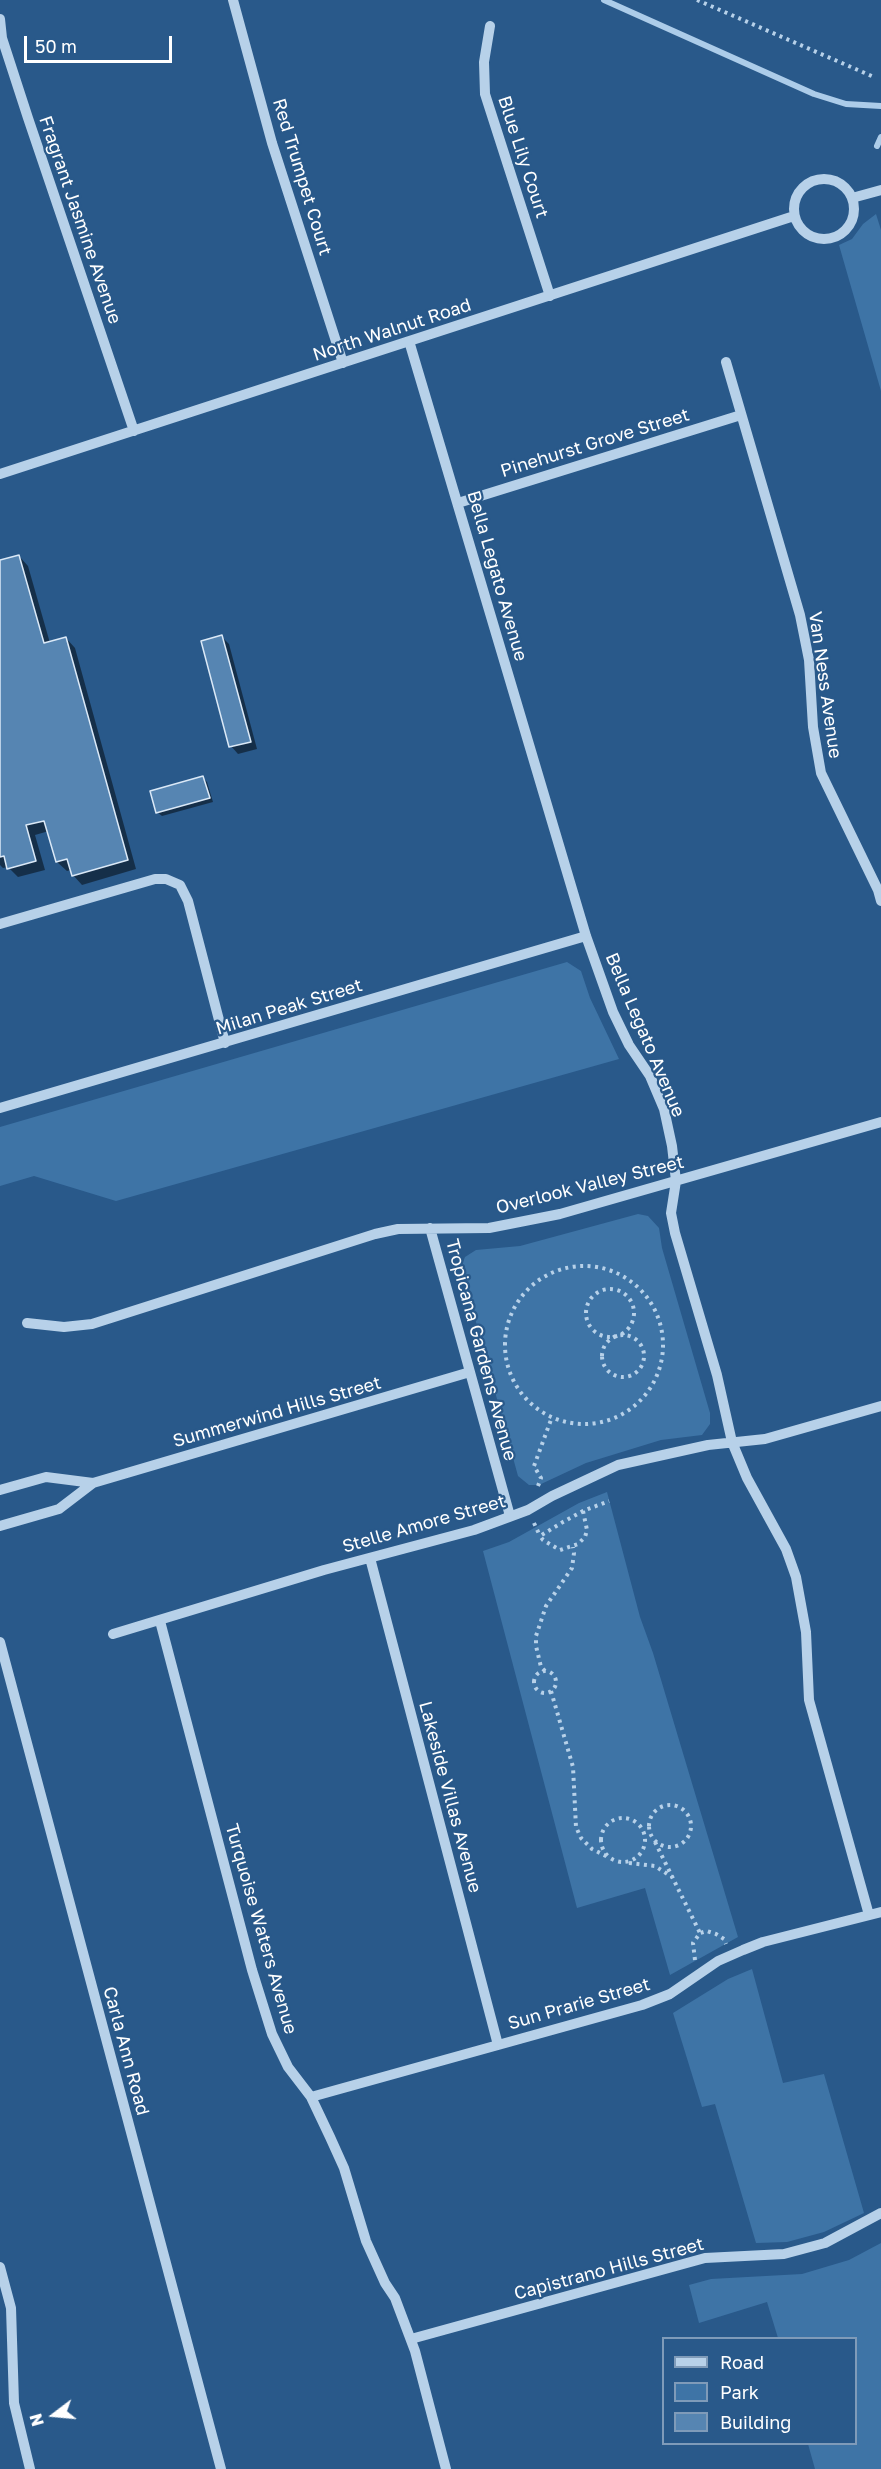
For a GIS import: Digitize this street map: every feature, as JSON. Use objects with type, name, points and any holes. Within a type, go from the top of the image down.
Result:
[{"type":"street","name":"Red Trumpet Court","points":[[233,0],[272,143],[343,363]]},
{"type":"street","name":"Fragrant Jasmine Avenue","points":[[0,19],[2,38],[28,118],[134,431]]},
{"type":"street","name":"Blue Lily Court","points":[[490,26],[484,62],[485,94],[550,296]]},
{"type":"street","points":[[829,179],[838,183],[852,198],[854,210],[851,220],[846,229],[837,236],[826,239],[816,238],[799,226],[794,216],[794,201],[799,192],[815,180],[829,179]]},
{"type":"street","points":[[852,198],[881,190]]},
{"type":"street","name":"North Walnut Road","points":[[0,474],[794,216]]},
{"type":"street","name":"Bella Legato Avenue","points":[[409,341],[586,936],[613,1012],[629,1045],[650,1076],[663,1109],[672,1146],[676,1181],[671,1213],[675,1233],[717,1375],[732,1442],[747,1478],[786,1549],[796,1577],[806,1632],[809,1700],[869,1915]]},
{"type":"street","name":"Van Ness Avenue","points":[[726,362],[800,615],[809,660],[813,727],[821,773],[878,890],[881,901]]},
{"type":"street","name":"Pinehurst Grove Street","points":[[458,503],[741,415]]},
{"type":"street","points":[[0,924],[155,879],[166,879],[180,885],[188,901],[225,1043]]},
{"type":"street","name":"Milan Peak Street","points":[[0,1108],[586,936]]},
{"type":"street","name":"Overlook Valley Street","points":[[27,1323],[64,1327],[92,1324],[375,1234],[398,1229],[489,1228],[560,1214],[881,1122]]},
{"type":"street","name":"Tropicana Gardens Avenue","points":[[430,1228],[510,1516]]},
{"type":"street","name":"Summerwind Hills Street","points":[[0,1526],[59,1509],[93,1483],[470,1372]]},
{"type":"street","name":"Stelle Amore Street","points":[[113,1634],[324,1570],[474,1530],[528,1510],[578,1482],[618,1465],[708,1445],[765,1439],[881,1406]]},
{"type":"street","name":"Summerwind Hills Street","points":[[0,1490],[46,1477],[93,1483]]},
{"type":"street","name":"Lakeside Villas Avenue","points":[[370,1558],[498,2045]]},
{"type":"street","name":"Turquoise Waters Avenue","points":[[160,1621],[252,1970],[272,2034],[288,2067],[311,2097],[344,2168],[366,2241],[385,2283],[395,2298],[411,2339],[446,2469]]},
{"type":"street","name":"Carla Ann Road","points":[[0,1642],[221,2469]]},
{"type":"street","name":"Sun Prarie Street","points":[[311,2097],[642,2005],[670,1994],[730,1956],[763,1942],[881,1912]]},
{"type":"street","name":"Capistrano Hills Street","points":[[411,2339],[705,2258],[784,2254],[825,2243],[881,2213]]},
{"type":"street","points":[[0,2267],[10,2308],[14,2403],[30,2469]]},
{"type":"street","points":[[0,2325],[11,2322]]},
{"type":"path","points":[[697,0],[874,77]]},
{"type":"path","points":[[586,1264],[611,1269],[634,1283],[652,1304],[662,1329],[663,1357],[654,1383],[638,1404],[614,1419],[588,1425],[561,1422],[552,1417],[536,1409],[519,1391],[507,1369],[504,1343],[508,1318],[520,1296],[538,1279],[553,1271],[586,1264]]},
{"type":"path","points":[[616,1336],[609,1339],[602,1352],[603,1365],[612,1375],[632,1376],[644,1360],[641,1346],[630,1336],[616,1336],[605,1336],[598,1334],[587,1322],[586,1314],[590,1299],[602,1290],[617,1290],[624,1294],[633,1306],[632,1322],[627,1329],[616,1336]]},
{"type":"path","points":[[528,1510],[541,1478],[534,1466],[552,1417]]},
{"type":"path","points":[[584,1511],[587,1525],[585,1537],[573,1547],[560,1550],[551,1547],[540,1536],[584,1511],[609,1501]]},
{"type":"path","points":[[573,1547],[572,1568],[546,1606],[536,1636],[536,1646],[541,1666],[554,1675],[556,1682],[551,1691],[573,1767],[576,1827],[581,1839],[592,1849],[621,1862],[655,1866],[672,1878]]},
{"type":"path","points":[[546,1671],[537,1674],[534,1684],[541,1692],[551,1691]]},
{"type":"path","points":[[652,1837],[657,1843],[670,1847],[683,1843],[688,1838],[692,1824],[687,1812],[675,1804],[661,1806],[651,1816],[650,1831],[652,1837],[672,1878],[700,1933]]},
{"type":"path","points":[[608,1857],[601,1844],[603,1830],[607,1824],[620,1818],[634,1821],[643,1832],[644,1847],[635,1858],[621,1862]]},
{"type":"path","points":[[700,1975],[692,1949],[695,1937],[700,1933],[707,1931],[724,1939],[730,1956]]},
{"type":"green space","points":[[876,214],[881,230],[881,391],[839,245],[852,239],[863,224]]},
{"type":"green space","points":[[567,962],[581,971],[590,998],[619,1059],[116,1201],[34,1176],[0,1186],[0,1127]]},
{"type":"green space","points":[[638,1214],[648,1216],[659,1228],[662,1248],[710,1413],[710,1424],[702,1435],[661,1440],[586,1463],[539,1485],[529,1485],[518,1476],[461,1267],[465,1257],[476,1250],[520,1246]]},
{"type":"green space","points":[[607,1492],[640,1617],[653,1653],[738,1937],[670,1975],[645,1888],[577,1908],[483,1551],[509,1542],[579,1503]]},
{"type":"green space","points":[[752,1969],[783,2083],[824,2074],[864,2213],[824,2232],[787,2242],[756,2243],[715,2104],[702,2107],[673,2013],[728,1979]]},
{"type":"green space","points":[[881,2243],[881,2469],[815,2469],[808,2445],[857,2445],[857,2337],[778,2337],[767,2302],[699,2323],[689,2285],[711,2279],[802,2274],[849,2260]]},
{"type":"building","points":[[19,555],[44,643],[66,637],[128,860],[72,876],[67,859],[56,862],[44,821],[26,825],[36,861],[7,869],[4,856],[0,857],[0,560]]},
{"type":"building","points":[[222,635],[251,742],[229,747],[201,641]]},
{"type":"building","points":[[203,776],[210,798],[156,813],[150,791]]},
{"type":"waterway","points":[[604,0],[814,94],[846,104],[881,106]]},
{"type":"waterway","points":[[877,146],[881,137]]}]
